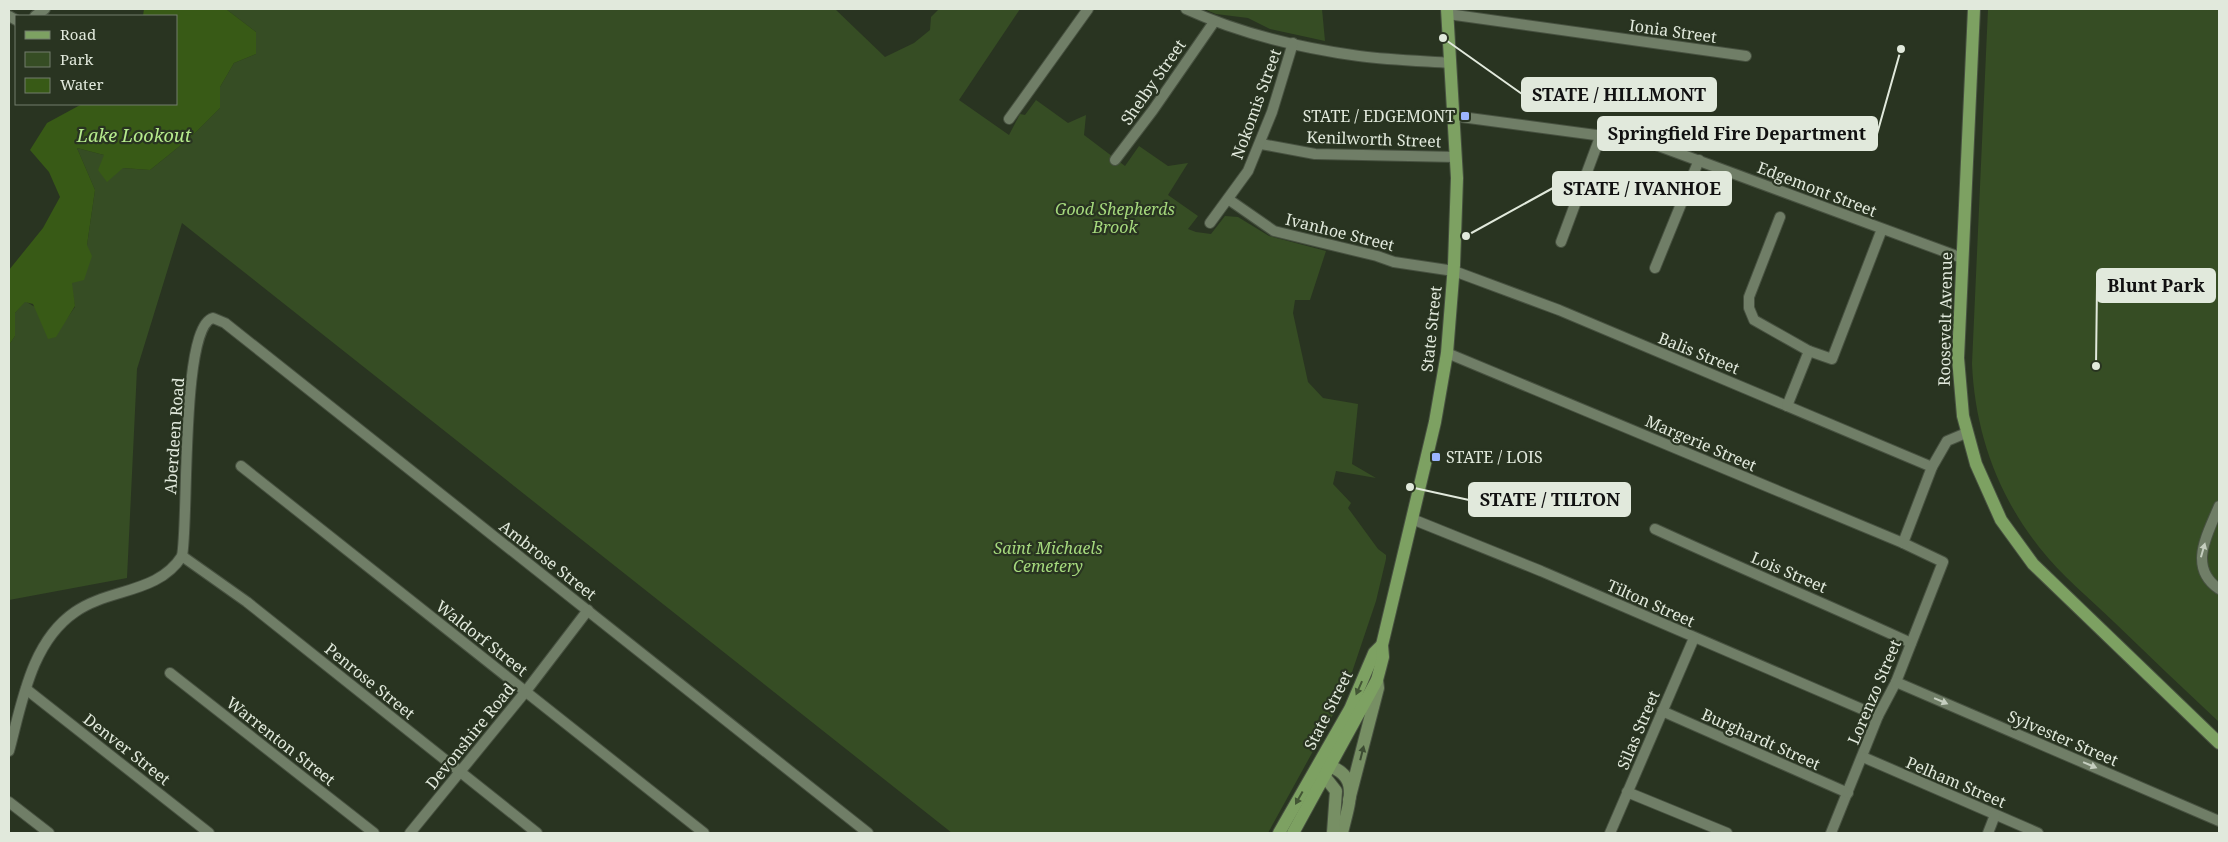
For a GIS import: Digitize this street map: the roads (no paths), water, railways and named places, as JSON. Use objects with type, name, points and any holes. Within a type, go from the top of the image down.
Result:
[{"type":"main road","name":"Roosevelt Avenue","points":[[1974,9],[1958,358],[1960,399],[1966,433],[1976,464],[1994,506],[2025,554],[2057,589],[2219,743]]},
{"type":"main road","name":"State Street","points":[[1322,770],[1377,680],[1384,657],[1382,646],[1435,422],[1447,353],[1454,271],[1456,157],[1448,11]]},
{"type":"main road","name":"State Street","points":[[1322,770],[1374,654],[1382,646]]},
{"type":"main road","points":[[1342,833],[1378,688],[1377,680]]},
{"type":"main road","points":[[1322,770],[1346,775],[1350,800]]},
{"type":"main road","points":[[1279,833],[1322,770]]},
{"type":"main road","points":[[1293,833],[1322,770]]},
{"type":"main road","points":[[1322,770],[1336,791],[1333,833]]},
{"type":"street","points":[[1009,119],[1088,9]]},
{"type":"street","points":[[1186,9],[1214,22],[1294,43],[1359,56],[1451,63]]},
{"type":"street","name":"Ionia Street","points":[[1448,11],[1746,56]]},
{"type":"street","name":"Shelby Street","points":[[1116,160],[1214,22]]},
{"type":"street","name":"Nokomis Street","points":[[1210,223],[1248,171],[1261,144],[1294,43]]},
{"type":"street","name":"Edgemont Street","points":[[1454,116],[1648,142],[1962,258]]},
{"type":"street","points":[[1561,242],[1600,137]]},
{"type":"street","name":"Kenilworth Street","points":[[1261,144],[1315,154],[1456,157]]},
{"type":"street","points":[[1655,268],[1699,160]]},
{"type":"street","name":"Ivanhoe Street","points":[[1228,199],[1274,231],[1394,262],[1454,271]]},
{"type":"street","points":[[1780,218],[1749,297],[1749,308],[1754,320],[1809,351],[1832,359],[1882,229]]},
{"type":"street","name":"Balis Street","points":[[1454,271],[1559,310],[1932,467]]},
{"type":"street","name":"Ambrose Street","points":[[207,321],[213,318],[225,323],[868,833]]},
{"type":"street","name":"Aberdeen Road","points":[[182,556],[186,425],[197,350],[207,321]]},
{"type":"street","points":[[1787,406],[1809,351]]},
{"type":"street","name":"Margerie Street","points":[[1447,353],[1903,543],[1943,562]]},
{"type":"street","points":[[1903,543],[1932,467],[1947,441],[1966,433]]},
{"type":"street","name":"Waldorf Street","points":[[242,466],[704,833]]},
{"type":"street","points":[[2219,506],[2200,555],[2203,571],[2212,584],[2219,589]]},
{"type":"street","name":"Tilton Street","points":[[1412,519],[1541,571],[1878,716]]},
{"type":"street","name":"Lois Street","points":[[1655,529],[1728,563],[1794,589],[1911,643]]},
{"type":"street","points":[[9,751],[26,689],[46,643],[71,615],[100,599],[157,581],[182,556]]},
{"type":"street","name":"Penrose Street","points":[[182,556],[247,602],[458,772],[537,833]]},
{"type":"street","name":"Lorenzo Street","points":[[1831,833],[1878,716],[1896,682],[1943,562]]},
{"type":"street","name":"Devonshire Road","points":[[410,833],[526,691],[588,610]]},
{"type":"street","name":"Silas Street","points":[[1610,833],[1694,638]]},
{"type":"street","name":"Warrenton Street","points":[[170,673],[374,833]]},
{"type":"street","name":"Sylvester Street","points":[[1896,682],[2219,821]]},
{"type":"street","name":"Denver Street","points":[[26,689],[210,833]]},
{"type":"street","name":"Burghardt Street","points":[[1662,711],[1848,793]]},
{"type":"street","name":"Pelham Street","points":[[1863,757],[2038,833]]},
{"type":"street","points":[[1627,792],[1727,833]]},
{"type":"street","points":[[9,802],[49,833]]},
{"type":"street","points":[[1988,833],[1995,815]]},
{"type":"water","name":"Lake Lookout","points":[[144,9],[226,9],[256,32],[256,54],[234,63],[220,87],[220,108],[191,137],[150,170],[123,168],[107,182],[98,170],[104,155],[77,148],[95,190],[87,245],[92,256],[84,280],[72,283],[75,306],[56,337],[48,339],[33,304],[25,302],[15,313],[15,336],[9,345],[9,270],[43,228],[60,197],[49,172],[30,150],[47,123],[80,105],[178,105],[178,15],[143,15]]},
{"type":"place","name":"STATE / HILLMONT","points":[[1443,38]]},
{"type":"place","name":"Springfield Fire Department","points":[[1901,49]]},
{"type":"place","name":"STATE / EDGEMONT","points":[[1465,116]]},
{"type":"place","name":"STATE / IVANHOE","points":[[1466,236]]},
{"type":"place","name":"Blunt Park","points":[[2096,366]]},
{"type":"place","name":"STATE / LOIS","points":[[1436,457]]},
{"type":"place","name":"STATE / TILTON","points":[[1410,487]]},
{"type":"park label","name":"Good Shepherds Brook","points":[[1115,218]]},
{"type":"park label","name":"Saint Michaels Cemetery","points":[[1048,557]]}]
